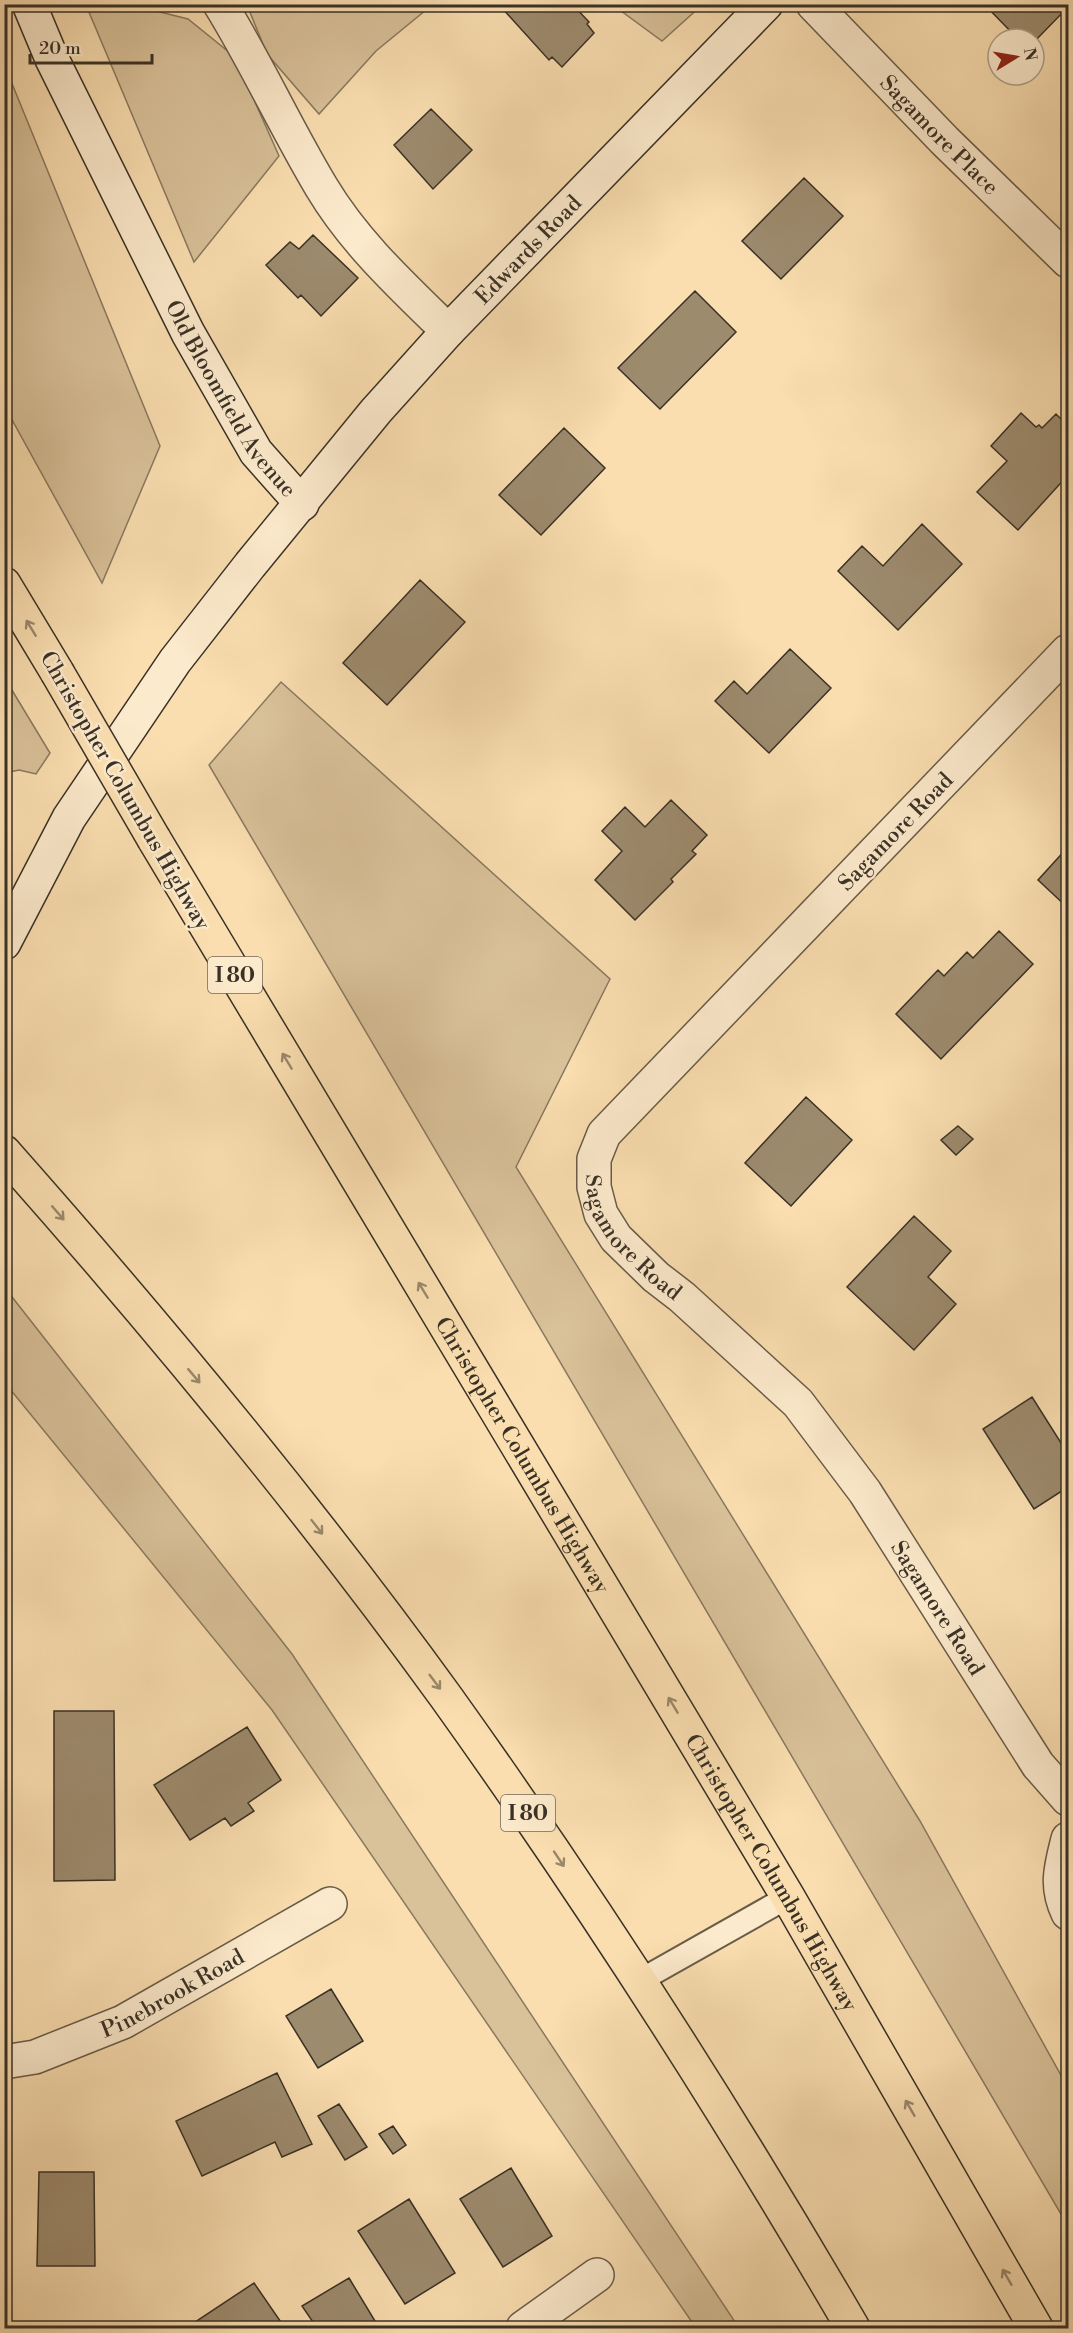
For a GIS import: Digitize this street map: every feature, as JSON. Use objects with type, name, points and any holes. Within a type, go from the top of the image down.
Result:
[{"type":"highway","name":"Christopher Columbus Highway","points":[[4,584],[154,839],[788,1897],[1036,2328]]},
{"type":"highway","name":"I 80","points":[[12,1161],[268,1464],[444,1694],[522,1804],[641,1980],[717,2100],[853,2328]]},
{"type":"street","name":"Old Bloomfield Avenue","points":[[4,943],[69,818],[175,661],[250,565],[302,504],[256,452],[188,333],[52,59],[29,4]]},
{"type":"street","points":[[220,4],[242,40],[322,189],[372,257],[448,331]]},
{"type":"street","name":"Edwards Road","points":[[302,504],[376,411],[448,331],[766,4]]},
{"type":"street","name":"Sagamore Place","points":[[813,4],[945,141],[1068,261]]},
{"type":"street","name":"Sagamore Road","points":[[1068,651],[604,1134],[594,1159],[594,1187],[599,1205],[616,1238],[798,1403],[865,1492],[1038,1765],[1068,1799]]},
{"type":"street","points":[[1068,1839],[1059,1874],[1063,1901],[1068,1913]]},
{"type":"street","name":"Pinebrook Road","points":[[4,2062],[35,2056],[123,2022],[330,1904]]},
{"type":"street","points":[[524,2328],[597,2275]]},
{"type":"lane","points":[[641,1980],[788,1897]]},
{"type":"shaded area","points":[[86,5],[132,5],[188,19],[235,57],[279,156],[194,262]]},
{"type":"shaded area","points":[[247,5],[432,5],[376,51],[319,114],[267,54]]},
{"type":"shaded area","points":[[613,5],[702,5],[662,41]]},
{"type":"shaded area","points":[[4,64],[160,446],[102,583],[5,407]]},
{"type":"shaded area","points":[[4,677],[50,753],[36,774],[19,770],[5,773]]},
{"type":"shaded area","points":[[281,682],[610,979],[516,1167],[920,1821],[1068,2088],[1068,2226],[209,765]]},
{"type":"shaded area","points":[[5,1288],[292,1654],[739,2328],[696,2328],[272,1710],[5,1383]]},
{"type":"building","points":[[504,4],[572,4],[589,22],[587,24],[594,33],[562,67],[552,57],[549,60],[501,7]]},
{"type":"building","points":[[984,4],[1068,4],[1068,7],[1046,30],[1046,27],[1006,27]]},
{"type":"building","points":[[431,109],[472,150],[433,189],[394,145]]},
{"type":"building","points":[[804,178],[843,216],[781,279],[742,241]]},
{"type":"building","points":[[313,235],[358,278],[321,316],[301,295],[298,298],[266,265],[290,242],[299,249]]},
{"type":"building","points":[[695,291],[736,332],[660,409],[618,368]]},
{"type":"building","points":[[1021,413],[1036,427],[1039,425],[1042,428],[1056,414],[1068,426],[1068,475],[1018,530],[977,492],[1007,461],[991,446]]},
{"type":"building","points":[[564,428],[605,468],[541,535],[499,495]]},
{"type":"building","points":[[922,524],[962,564],[898,630],[838,571],[862,546],[883,566]]},
{"type":"building","points":[[420,580],[465,622],[387,705],[343,663]]},
{"type":"building","points":[[790,649],[831,688],[769,753],[715,701],[734,681],[747,694]]},
{"type":"building","points":[[671,800],[707,835],[692,851],[696,854],[671,879],[673,882],[635,920],[595,880],[622,851],[602,831],[625,807],[645,827]]},
{"type":"building","points":[[1068,847],[1068,908],[1038,880]]},
{"type":"building","points":[[999,931],[1033,964],[941,1059],[896,1014],[938,970],[944,976],[967,952],[973,958]]},
{"type":"building","points":[[806,1097],[852,1140],[791,1206],[745,1163]]},
{"type":"building","points":[[958,1126],[973,1139],[956,1155],[941,1140]]},
{"type":"building","points":[[914,1216],[951,1251],[928,1277],[956,1304],[914,1350],[847,1287]]},
{"type":"building","points":[[1032,1397],[1068,1454],[1068,1487],[1034,1509],[983,1429]]},
{"type":"building","points":[[54,1711],[114,1711],[115,1880],[54,1881]]},
{"type":"building","points":[[247,1727],[281,1780],[248,1803],[254,1811],[231,1826],[225,1818],[190,1840],[154,1785]]},
{"type":"building","points":[[331,1989],[363,2041],[318,2068],[286,2016]]},
{"type":"building","points":[[277,2073],[312,2144],[282,2157],[275,2142],[202,2176],[176,2121]]},
{"type":"building","points":[[339,2104],[367,2147],[345,2160],[318,2116]]},
{"type":"building","points":[[393,2126],[406,2145],[393,2154],[379,2134]]},
{"type":"building","points":[[511,2168],[552,2236],[503,2267],[460,2199]]},
{"type":"building","points":[[39,2172],[94,2172],[95,2266],[37,2266]]},
{"type":"building","points":[[409,2199],[455,2273],[405,2304],[358,2231]]},
{"type":"building","points":[[349,2278],[378,2326],[374,2328],[317,2328],[302,2306]]},
{"type":"building","points":[[254,2283],[285,2328],[186,2328]]}]
